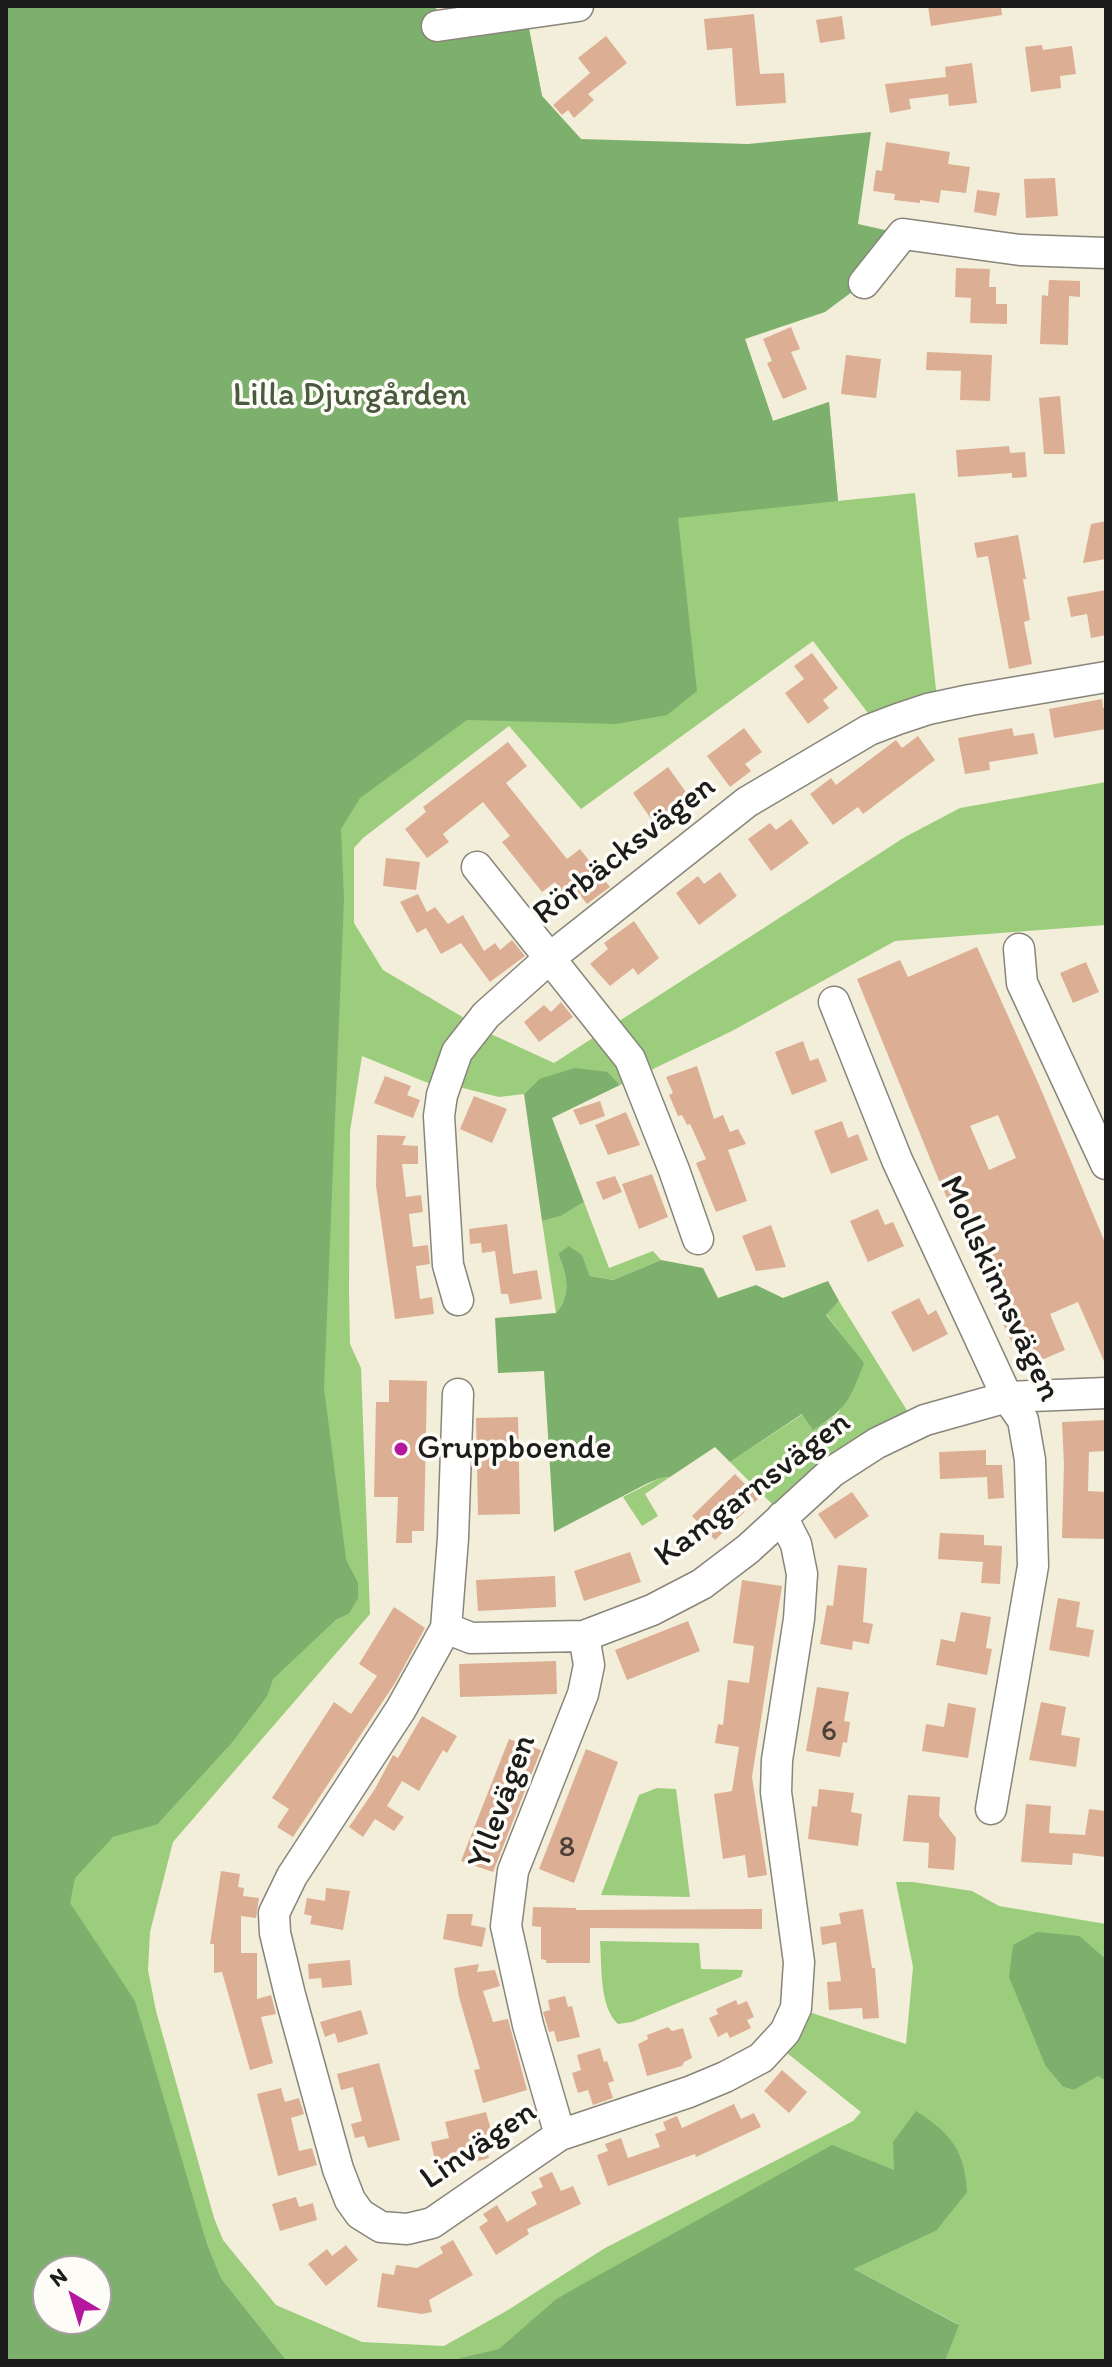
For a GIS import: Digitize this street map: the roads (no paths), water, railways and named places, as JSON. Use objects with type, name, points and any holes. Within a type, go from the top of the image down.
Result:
[{"type":"street","points":[[437,26],[578,6]]},
{"type":"street","points":[[864,283],[903,234],[1020,250],[1106,253]]},
{"type":"street","name":"Rörbäcksvägen","points":[[458,1300],[448,1265],[439,1116],[442,1095],[457,1052],[486,1015],[551,957],[747,802],[869,730],[928,709],[1106,677]]},
{"type":"street","points":[[477,867],[630,1059],[698,1239]]},
{"type":"street","points":[[1019,949],[1022,983],[1106,1164]]},
{"type":"street","name":"Mollskinnsvägen","points":[[834,1002],[897,1160],[1007,1397],[1023,1420],[1030,1460],[1033,1566],[991,1809]]},
{"type":"street","name":"Kamgarnsvägen","points":[[446,1628],[471,1638],[584,1636],[652,1610],[691,1590],[748,1549],[832,1472],[877,1443],[925,1420],[1007,1397],[1106,1393]]},
{"type":"street","name":"Linvägen","points":[[458,1394],[446,1628],[401,1709],[280,1896],[274,1913],[275,1933],[338,2169],[350,2200],[360,2214],[388,2229],[407,2229],[432,2223],[560,2135],[725,2077],[773,2048],[792,2020],[799,1984],[799,1962],[776,1792],[777,1760],[799,1619],[802,1574],[796,1544],[782,1517]]},
{"type":"street","name":"Yllevägen","points":[[560,2135],[528,2025],[506,1926],[513,1871],[583,1694],[589,1665],[584,1636]]},
{"type":"place","name":"Gruppboende","points":[[401,1449]]},
{"type":"park label","name":"Lilla Djurgården","points":[[350,396]]}]
